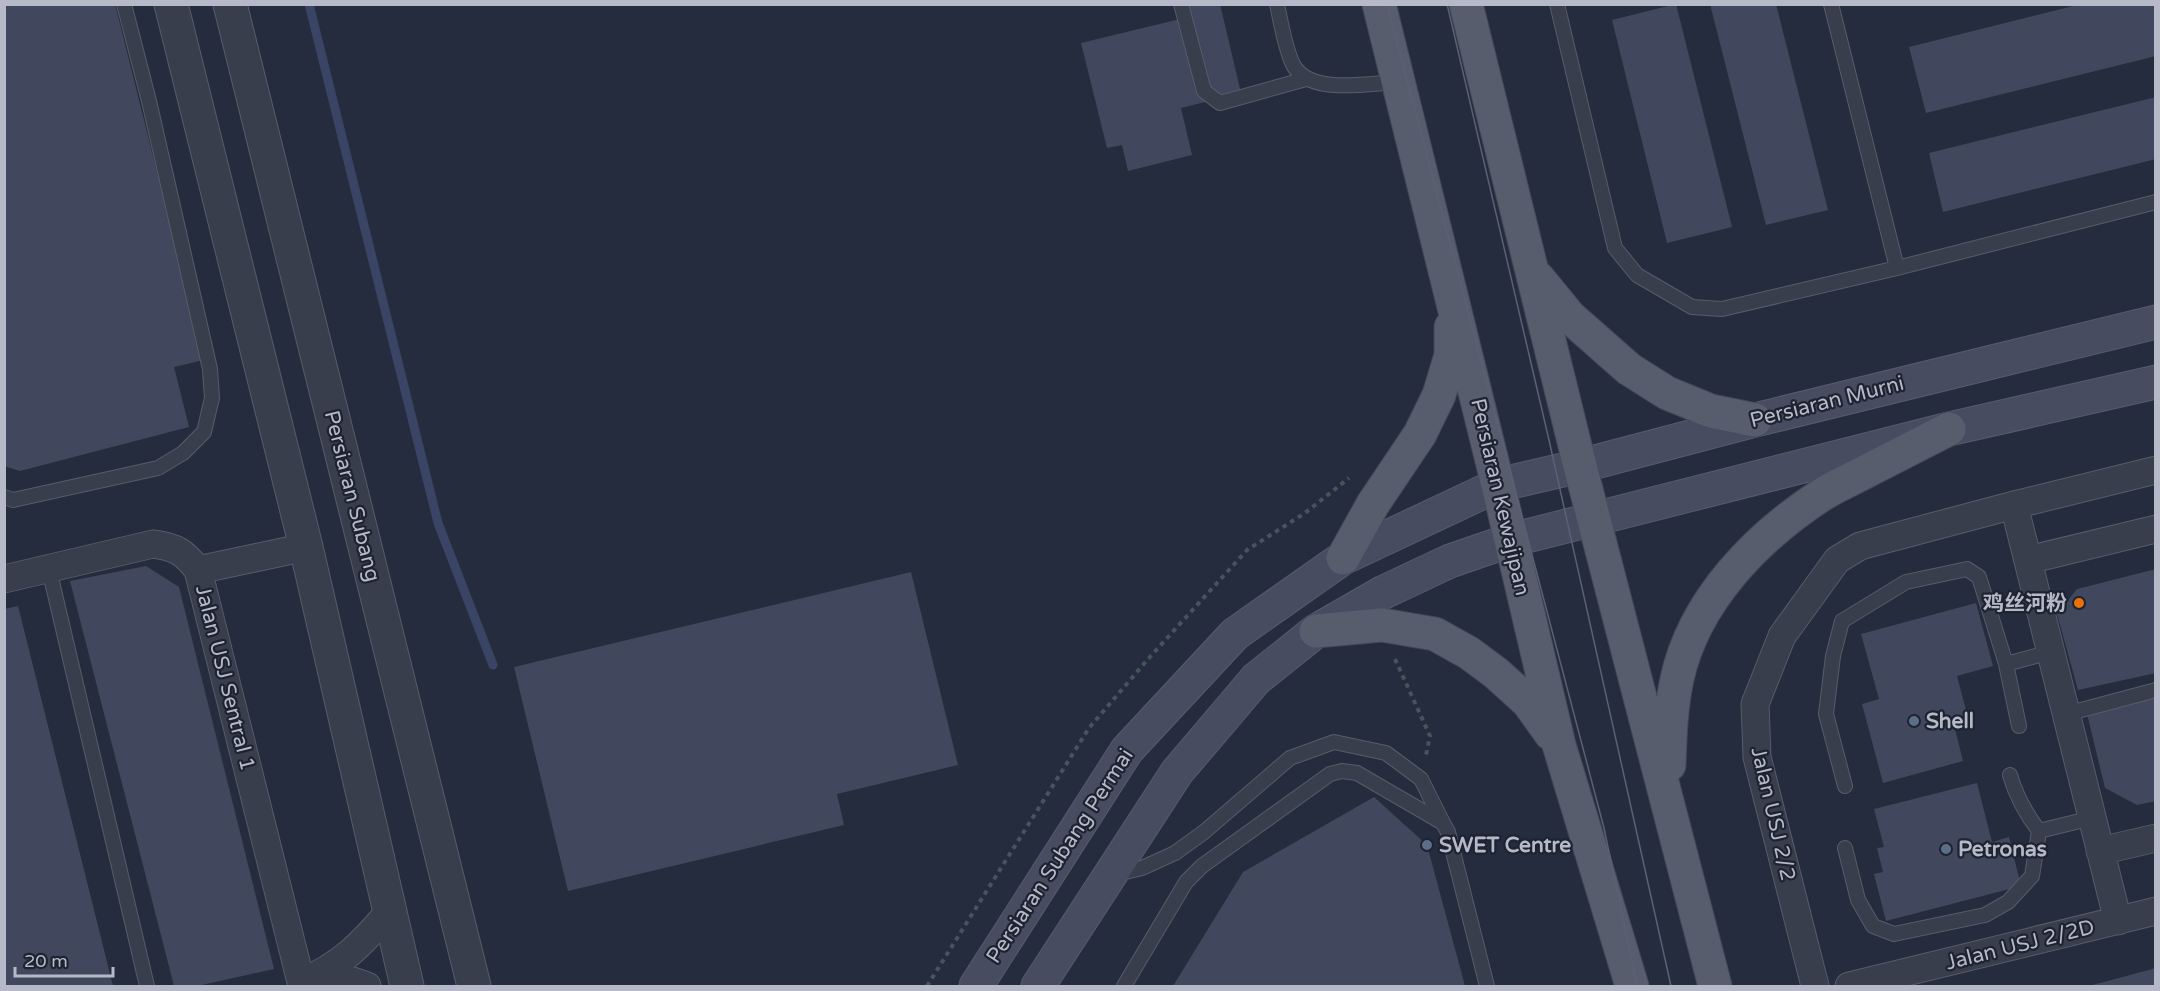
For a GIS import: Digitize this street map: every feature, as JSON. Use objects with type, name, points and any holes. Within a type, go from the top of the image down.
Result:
[{"type":"main road","name":"Persiaran Kewajipan","points":[[1379,4],[1498,485],[1559,745],[1632,987]]},
{"type":"main road","points":[[1466,4],[1580,466],[1715,987]]},
{"type":"main road","points":[[1531,269],[1570,317],[1629,369],[1666,393],[1710,411],[1755,420]]},
{"type":"main road","points":[[1343,558],[1373,504],[1420,434],[1439,395],[1451,355],[1450,293]]},
{"type":"main road","name":"Persiaran Murni","points":[[1498,485],[2156,322]]},
{"type":"main road","points":[[1038,987],[1176,772],[1256,679],[1316,631],[1384,592],[1450,561],[1511,540],[1948,429],[2156,382]]},
{"type":"main road","points":[[1668,805],[1670,728],[1677,678],[1689,641],[1711,599],[1778,526],[1796,513],[1824,493],[1948,429]]},
{"type":"main road","name":"Persiaran Subang Permai","points":[[976,987],[1127,750],[1235,634],[1343,558],[1498,485]]},
{"type":"main road","points":[[1316,631],[1382,626],[1435,634],[1496,673],[1528,702],[1559,745]]},
{"type":"street","points":[[171,4],[306,547],[407,987]]},
{"type":"street","name":"Persiaran Subang","points":[[230,4],[474,987]]},
{"type":"street","name":"Jalan USJ 2/2","points":[[1815,987],[1757,757],[1755,704],[1782,636],[1837,560],[1860,546],[2156,470]]},
{"type":"street","points":[[2014,505],[2118,921]]},
{"type":"street","points":[[2028,560],[2156,529]]},
{"type":"street","name":"Jalan USJ Sentral 1","points":[[4,579],[153,544],[170,546],[187,555],[198,570],[302,985]]},
{"type":"street","points":[[198,570],[306,547]]},
{"type":"street","points":[[2100,851],[2156,838]]},
{"type":"street","name":"Jalan USJ 2/2D","points":[[1850,987],[2156,911]]},
{"type":"street","points":[[302,985],[341,961],[365,940],[389,912]]},
{"type":"street","points":[[302,985],[332,976],[367,987]]},
{"type":"lane","points":[[4,497],[14,500],[158,468],[183,453],[204,432],[212,398],[210,369],[149,101],[124,4]]},
{"type":"lane","points":[[1181,4],[1204,91],[1220,103],[1306,79]]},
{"type":"lane","points":[[1277,4],[1291,62],[1306,79],[1327,86],[1398,82]]},
{"type":"lane","points":[[1557,4],[1615,248],[1637,275],[1692,307],[1722,309],[1897,268],[2156,202]]},
{"type":"lane","points":[[1834,5],[1897,268]]},
{"type":"lane","points":[[49,569],[147,987]]},
{"type":"lane","points":[[1845,786],[1826,714],[1833,656],[1842,621],[1906,582],[1967,569],[1979,577],[2006,664],[2019,726]]},
{"type":"lane","points":[[2006,664],[2051,652]]},
{"type":"lane","points":[[2066,714],[2156,690]]},
{"type":"lane","points":[[1110,876],[1142,868],[1175,853],[1204,832],[1290,758],[1334,742],[1386,753],[1421,779],[1448,832],[1487,987]]},
{"type":"lane","points":[[1124,987],[1186,882],[1202,866],[1330,774],[1342,771],[1358,773],[1443,823]]},
{"type":"lane","points":[[1845,848],[1858,900],[1873,926],[1894,934],[1985,915],[2008,902],[2032,876],[2039,831],[2027,816],[2010,776]]},
{"type":"lane","points":[[2039,831],[2092,818]]},
{"type":"path","points":[[1392,651],[1430,736],[1421,779]]},
{"type":"building","points":[[4,4],[115,4],[204,360],[174,367],[189,427],[20,471],[4,466]]},
{"type":"building","points":[[1176,4],[1220,4],[1241,93],[1181,108],[1192,155],[1128,171],[1122,145],[1107,148],[1081,43],[1180,19]]},
{"type":"building","points":[[1676,4],[1732,227],[1667,243],[1612,20]]},
{"type":"building","points":[[1710,4],[1776,4],[1828,210],[1766,225]]},
{"type":"building","points":[[2081,4],[2156,4],[2156,56],[1926,113],[1909,47]]},
{"type":"building","points":[[2156,97],[2156,159],[1943,212],[1929,153]]},
{"type":"building","points":[[146,566],[179,587],[274,969],[197,986],[174,986],[70,581]]},
{"type":"building","points":[[2156,569],[2156,673],[2078,690],[2057,614],[2077,589]]},
{"type":"building","points":[[911,572],[958,765],[837,794],[844,825],[568,891],[514,667]]},
{"type":"building","points":[[1976,603],[1993,666],[1957,676],[1968,718],[1953,721],[1963,761],[1883,783],[1862,704],[1879,699],[1861,634]]},
{"type":"building","points":[[18,606],[113,986],[4,986],[4,609]]},
{"type":"building","points":[[2156,697],[2156,801],[2137,805],[2105,788],[2087,714]]},
{"type":"building","points":[[1977,783],[1992,842],[2009,837],[2021,886],[1886,921],[1874,874],[1883,872],[1877,848],[1884,847],[1874,809]]},
{"type":"building","points":[[1374,797],[1427,845],[1465,986],[1173,986],[1243,872]]},
{"type":"building","points":[[2156,968],[2156,986],[2089,986]]},
{"type":"waterway","points":[[309,4],[438,523],[493,665]]},
{"type":"tram line","points":[[1387,4],[1604,828],[1637,986]]},
{"type":"tram line","points":[[1447,4],[1549,440],[1671,986]]},
{"type":"place","name":"鸡丝河粉","points":[[2079,603]]},
{"type":"place","name":"Shell","points":[[1914,721]]},
{"type":"place","name":"SWET Centre","points":[[1427,845]]},
{"type":"place","name":"Petronas","points":[[1946,849]]}]
